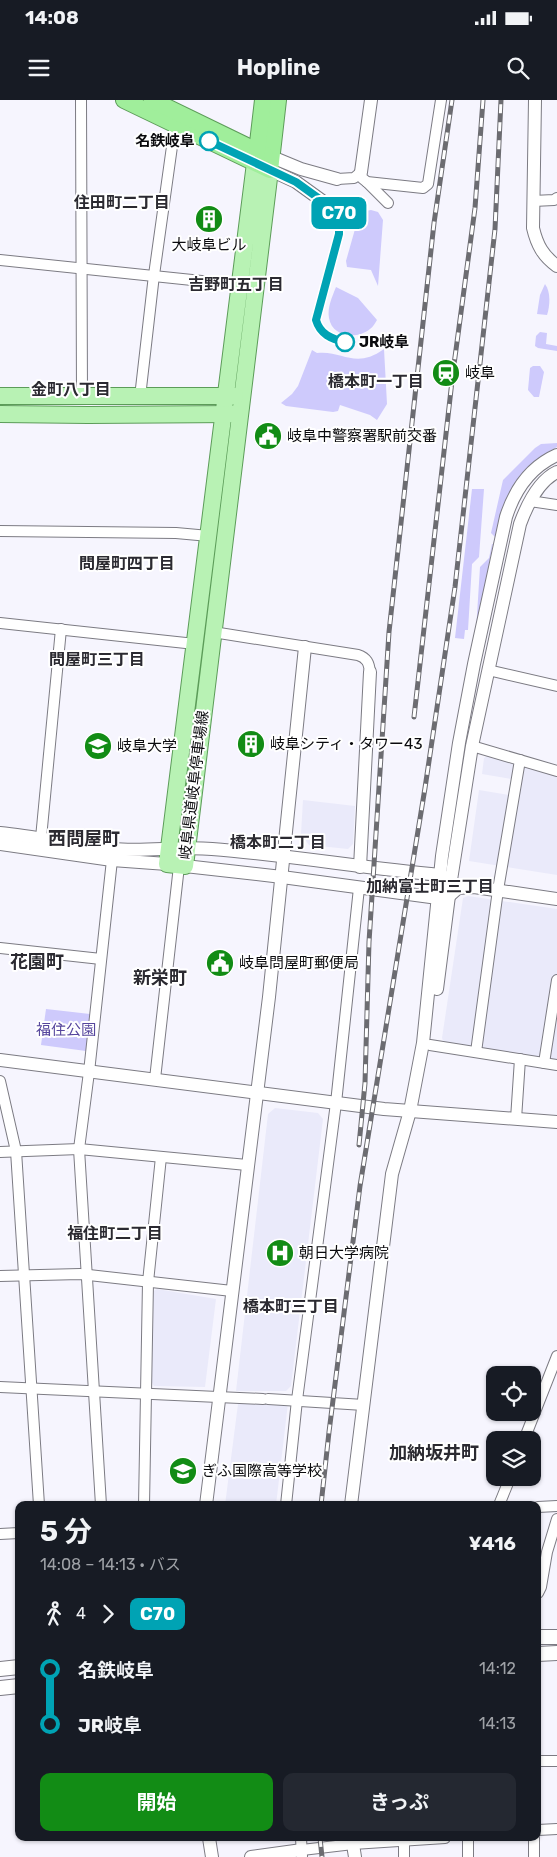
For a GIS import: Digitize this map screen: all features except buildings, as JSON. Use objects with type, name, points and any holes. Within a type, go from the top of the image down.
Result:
[{"type":"highway","points":[[124,100],[175,125],[264,160]]},
{"type":"highway","points":[[152,100],[264,160]]},
{"type":"highway","points":[[263,100],[264,160]]},
{"type":"highway","points":[[264,160],[278,100]]},
{"type":"main road","name":"岐阜県道岐阜停車場線","points":[[234,396],[240,285],[264,160]]},
{"type":"main road","name":"岐阜県道岐阜停車場線","points":[[175,861],[187,848],[213,632],[234,396],[264,160]]},
{"type":"main road","points":[[0,396],[234,396]]},
{"type":"main road","points":[[0,414],[232,414]]},
{"type":"main road","name":"岐阜県道岐阜停車場線","points":[[175,861],[195,644],[208,536],[232,414]]},
{"type":"main road","points":[[541,1637],[557,1637]]},
{"type":"main road","points":[[541,1654],[557,1653]]},
{"type":"main road","points":[[0,1669],[15,1667]]},
{"type":"main road","points":[[0,1688],[15,1686]]},
{"type":"street","points":[[81,100],[82,397]]},
{"type":"street","points":[[371,100],[364,177],[388,203]]},
{"type":"street","points":[[264,160],[337,179],[364,177],[423,188],[428,184],[440,100]]},
{"type":"street","points":[[535,100],[532,228],[536,242],[543,253],[557,266]]},
{"type":"street","points":[[140,397],[154,275],[175,125]]},
{"type":"street","points":[[264,160],[339,213]]},
{"type":"street","points":[[533,201],[557,198]]},
{"type":"street","points":[[0,260],[240,285]]},
{"type":"street","points":[[410,1111],[422,1080],[430,1045],[462,725],[506,517],[515,493],[521,484],[539,464],[557,455]]},
{"type":"street","points":[[352,1501],[392,1174],[410,1111],[423,1043],[447,887],[472,746],[520,524],[530,501],[541,485],[557,472]]},
{"type":"street","points":[[530,501],[557,505]]},
{"type":"street","points":[[0,530],[176,533],[208,536]]},
{"type":"street","points":[[0,623],[195,644]]},
{"type":"street","points":[[41,838],[61,629]]},
{"type":"street","points":[[213,632],[365,658],[369,664],[360,867]]},
{"type":"street","points":[[207,1501],[247,1165],[258,1092],[305,647]]},
{"type":"street","points":[[488,670],[557,686]]},
{"type":"street","points":[[472,746],[557,771]]},
{"type":"street","points":[[476,1052],[498,890],[520,760]]},
{"type":"street","points":[[0,833],[114,849],[143,850],[175,861]]},
{"type":"street","points":[[0,844],[112,860],[175,861],[359,888],[474,887],[557,899]]},
{"type":"street","points":[[187,848],[284,857],[360,867],[447,887]]},
{"type":"street","points":[[101,1501],[79,1149],[112,860]]},
{"type":"street","points":[[155,1079],[175,861]]},
{"type":"street","points":[[286,1501],[297,1400],[336,1103],[359,888]]},
{"type":"street","points":[[0,948],[101,959]]},
{"type":"street","points":[[544,1063],[557,980]]},
{"type":"street","points":[[430,1045],[557,1065]]},
{"type":"street","points":[[516,1119],[520,1059]]},
{"type":"street","points":[[0,1060],[336,1103],[410,1111],[557,1122]]},
{"type":"street","points":[[0,1081],[16,1151],[39,1501]]},
{"type":"street","points":[[0,1152],[79,1149],[247,1165]]},
{"type":"street","points":[[144,1501],[148,1282],[161,1157]]},
{"type":"street","points":[[0,1276],[87,1275],[232,1291]]},
{"type":"street","points":[[528,1431],[557,1356]]},
{"type":"street","points":[[0,1387],[297,1400],[364,1405]]},
{"type":"street","points":[[501,1501],[507,1486]]},
{"type":"street","points":[[541,1507],[557,1506]]},
{"type":"street","points":[[541,1581],[557,1519]]},
{"type":"street","points":[[0,1534],[15,1533]]},
{"type":"street","points":[[541,1761],[557,1761]]},
{"type":"street","points":[[541,1830],[557,1829]]},
{"type":"street","points":[[209,1841],[212,1857]]},
{"type":"street","points":[[251,1857],[302,1848],[353,1846],[389,1841]]},
{"type":"street","points":[[404,1841],[404,1857]]},
{"type":"street","points":[[468,1841],[468,1857]]},
{"type":"street","points":[[534,1841],[534,1857]]},
{"type":"shaded area","points":[[489,755],[557,773],[557,875],[469,861],[479,790],[509,795],[511,779],[482,774],[484,758]]},
{"type":"shaded area","points":[[303,800],[355,806],[353,844],[348,849],[309,845],[301,834]]},
{"type":"shaded area","points":[[468,896],[557,909],[557,1062],[444,1043],[442,1038],[463,898]]},
{"type":"shaded area","name":"朝日大学病院","points":[[275,1108],[318,1113],[323,1119],[291,1386],[286,1391],[236,1391],[268,1114]]},
{"type":"shaded area","points":[[157,1289],[216,1299],[205,1387],[154,1386],[151,1381],[152,1292]]},
{"type":"shaded area","points":[[288,1403],[276,1501],[226,1501],[238,1404]]},
{"type":"green space","points":[[371,210],[378,212],[383,220],[378,286],[371,270],[347,267],[346,261],[359,215]]},
{"type":"green space","points":[[545,284],[549,299],[547,315],[537,314],[540,295]]},
{"type":"green space","points":[[336,287],[358,298],[377,320],[371,328],[359,335],[346,335],[335,329],[329,318],[329,310]]},
{"type":"green space","points":[[540,332],[547,333],[546,344],[557,346],[557,351],[535,346],[536,336]]},
{"type":"green space","points":[[384,349],[387,404],[377,420],[370,415],[340,405],[338,411],[333,412],[286,406],[281,403],[298,386],[312,350],[317,353],[334,354],[357,359],[374,355]]},
{"type":"green space","points":[[540,366],[544,372],[539,397],[534,397],[528,390],[530,368]]},
{"type":"green space","points":[[557,443],[557,447],[542,455],[531,464],[514,484],[495,537],[491,533],[503,480],[535,448],[541,444]]},
{"type":"green space","points":[[472,489],[484,489],[479,557],[472,564],[468,630],[465,630],[464,639],[455,638]]},
{"type":"green space","points":[[492,544],[476,631],[480,567],[489,558]]},
{"type":"green space","name":"福住公園","points":[[46,1009],[90,1014],[86,1051],[41,1045]]},
{"type":"railway","points":[[359,1145],[365,1083],[369,942],[389,632],[434,223],[452,100]]},
{"type":"railway","points":[[414,717],[453,372],[475,208],[483,100]]},
{"type":"railway","points":[[321,1501],[360,1186],[425,788],[455,587],[495,229],[501,100]]},
{"type":"railway","points":[[320,1841],[322,1857]]},
{"type":"bus line","name":"C70","points":[[209,141],[296,182],[339,213],[339,234],[316,320],[318,327],[330,338],[345,342]]},
{"type":"place","name":"名鉄岐阜","points":[[209,141]]},
{"type":"place","name":"大岐阜ビル","points":[[209,219]]},
{"type":"place","name":"JR岐阜","points":[[345,342]]},
{"type":"place","name":"岐阜","points":[[446,373]]},
{"type":"place","name":"岐阜中警察署駅前交番","points":[[268,436]]},
{"type":"place","name":"岐阜シティ・タワー43","points":[[251,744]]},
{"type":"place","name":"岐阜大学","points":[[98,746]]},
{"type":"place","name":"岐阜問屋町郵便局","points":[[220,963]]},
{"type":"place","name":"朝日大学病院","points":[[280,1253]]},
{"type":"place","name":"ぎふ国際高等学校","points":[[183,1471]]},
{"type":"district","name":"住田町二丁目","points":[[122,202]]},
{"type":"district","name":"吉野町五丁目","points":[[236,284]]},
{"type":"district","name":"橋本町一丁目","points":[[376,381]]},
{"type":"district","name":"金町八丁目","points":[[71,389]]},
{"type":"district","name":"問屋町四丁目","points":[[127,563]]},
{"type":"district","name":"問屋町三丁目","points":[[97,659]]},
{"type":"district","name":"西問屋町","points":[[84,839]]},
{"type":"district","name":"橋本町二丁目","points":[[278,842]]},
{"type":"district","name":"加納富士町三丁目","points":[[430,886]]},
{"type":"district","name":"花園町","points":[[37,962]]},
{"type":"district","name":"新栄町","points":[[160,978]]},
{"type":"district","name":"福住町二丁目","points":[[115,1233]]},
{"type":"district","name":"橋本町三丁目","points":[[291,1306]]},
{"type":"district","name":"加納坂井町","points":[[434,1453]]}]
